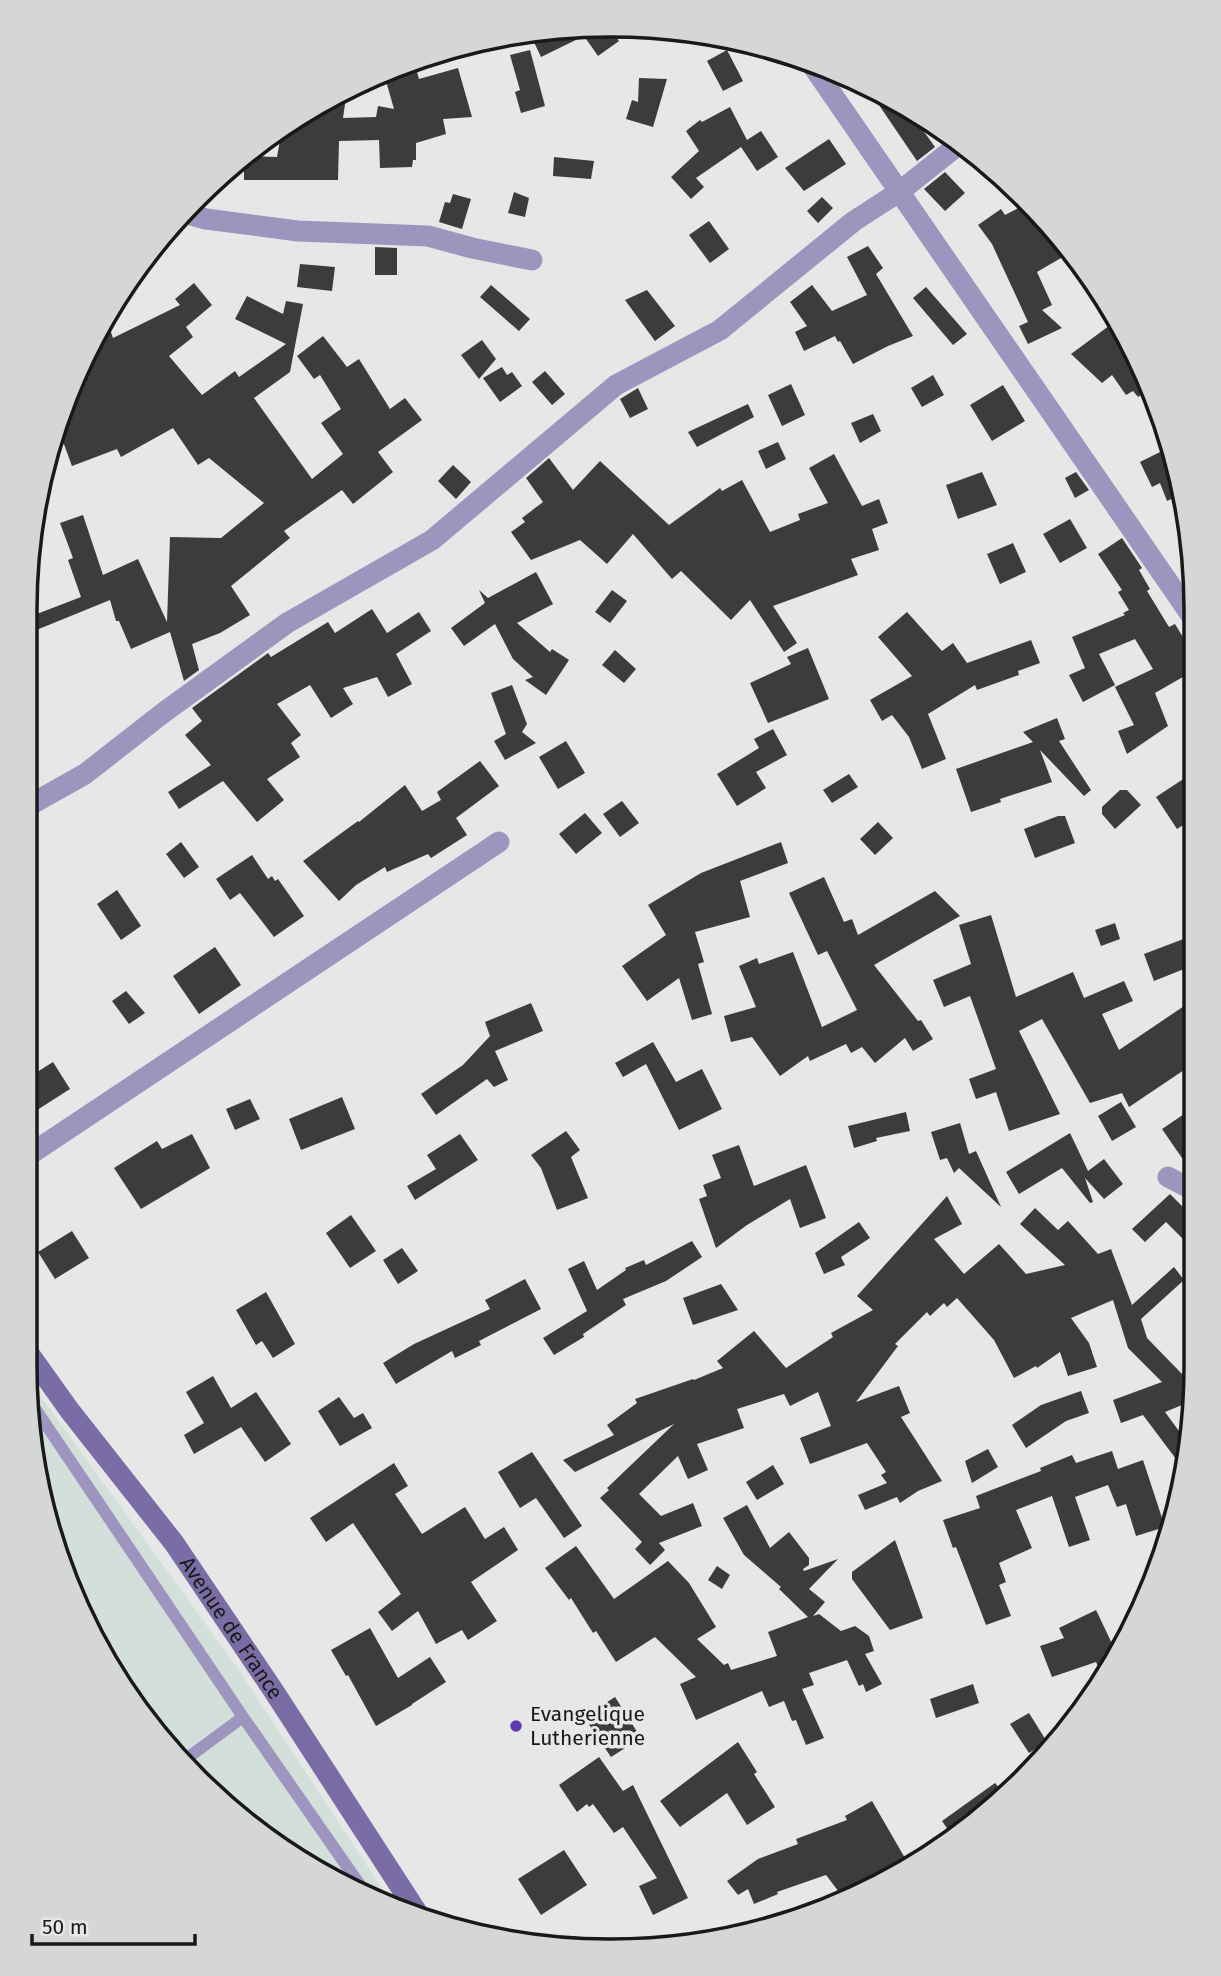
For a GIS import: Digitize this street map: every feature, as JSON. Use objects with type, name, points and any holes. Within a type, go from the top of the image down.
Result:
[{"type":"street","points":[[820,76],[1184,605]]},
{"type":"street","points":[[37,801],[85,774],[163,713],[287,623],[432,540],[616,385],[720,330],[854,221],[899,192],[952,150]]},
{"type":"street","points":[[195,216],[298,231],[428,236],[532,260]]},
{"type":"street","points":[[37,1150],[499,842]]},
{"type":"street","points":[[1168,1177],[1184,1185]]},
{"type":"street","name":"Avenue de France","points":[[37,1365],[174,1543],[283,1704],[411,1904]]},
{"type":"lane","points":[[39,1411],[70,1411]]},
{"type":"lane","points":[[40,1418],[356,1880]]},
{"type":"lane","points":[[190,1756],[243,1717]]},
{"type":"shaded area","points":[[38,1392],[239,1670],[385,1893],[292,1843],[232,1797],[179,1744],[133,1684],[96,1619],[67,1550],[48,1477]]},
{"type":"building","points":[[616,37],[619,41],[598,56],[585,38]]},
{"type":"building","points":[[580,38],[541,57],[534,42]]},
{"type":"building","points":[[530,50],[545,106],[521,113],[515,92],[520,90],[510,55]]},
{"type":"building","points":[[727,50],[743,81],[723,91],[707,61]]},
{"type":"building","points":[[458,68],[472,117],[443,119],[446,134],[416,143],[416,160],[413,160],[412,167],[380,168],[379,140],[339,141],[338,180],[244,180],[244,169],[259,156],[277,157],[280,142],[324,114],[345,102],[343,118],[376,117],[378,106],[394,109],[386,82],[417,72],[419,79]]},
{"type":"building","points":[[639,78],[667,79],[653,127],[626,119],[632,100],[638,102]]},
{"type":"building","points":[[878,104],[922,129],[935,147],[917,161]]},
{"type":"building","points":[[730,107],[747,140],[761,131],[778,157],[757,171],[741,147],[696,178],[704,187],[691,199],[671,177],[699,151],[686,131],[700,120],[702,122]]},
{"type":"building","points":[[829,139],[846,164],[804,191],[785,168]]},
{"type":"building","points":[[554,157],[594,161],[591,179],[553,176]]},
{"type":"building","points":[[945,172],[965,193],[945,211],[924,189]]},
{"type":"building","points":[[514,192],[529,198],[525,217],[508,213]]},
{"type":"building","points":[[453,194],[471,199],[462,229],[439,222],[445,202],[450,203]]},
{"type":"building","points":[[822,197],[833,208],[818,223],[807,211]]},
{"type":"building","points":[[1019,208],[1063,257],[1037,272],[1052,305],[1042,310],[1062,328],[1028,344],[1019,326],[1028,322],[992,244],[978,225],[1001,209],[1005,215]]},
{"type":"building","points":[[709,221],[729,249],[710,263],[689,235]]},
{"type":"building","points":[[868,246],[883,268],[876,274],[913,336],[853,364],[835,336],[804,351],[795,332],[807,326],[790,302],[812,285],[832,311],[867,295],[847,257]]},
{"type":"building","points":[[375,247],[397,248],[397,275],[375,275]]},
{"type":"building","points":[[300,264],[335,267],[332,291],[297,287]]},
{"type":"building","points":[[194,283],[212,305],[186,327],[193,337],[169,356],[202,395],[235,371],[239,377],[286,344],[235,319],[247,296],[283,314],[286,301],[303,304],[290,372],[254,398],[312,479],[343,454],[321,423],[341,409],[320,375],[314,379],[297,356],[323,336],[347,367],[359,359],[390,409],[405,398],[422,420],[378,452],[393,472],[353,504],[342,490],[284,531],[290,538],[231,586],[250,615],[220,633],[192,644],[199,670],[184,681],[170,632],[131,649],[119,621],[116,621],[110,600],[37,630],[37,614],[81,597],[68,560],[73,558],[60,523],[83,515],[103,575],[138,559],[167,622],[170,537],[221,538],[264,503],[209,458],[198,465],[173,428],[121,457],[117,449],[72,466],[63,440],[80,391],[110,331],[113,338],[180,305],[175,299]]},
{"type":"building","points":[[491,285],[530,319],[519,331],[480,297]]},
{"type":"building","points":[[926,287],[967,334],[953,345],[913,298]]},
{"type":"building","points":[[647,290],[675,326],[655,341],[625,300]]},
{"type":"building","points":[[1108,326],[1142,394],[1138,397],[1133,391],[1126,395],[1112,375],[1102,383],[1071,354]]},
{"type":"building","points":[[482,340],[496,359],[479,379],[461,355]]},
{"type":"building","points":[[502,367],[507,375],[512,372],[522,386],[500,402],[483,378]]},
{"type":"building","points":[[545,371],[565,394],[552,405],[532,382]]},
{"type":"building","points":[[933,375],[944,395],[922,407],[911,388]]},
{"type":"building","points":[[791,384],[805,415],[782,426],[768,395]]},
{"type":"building","points":[[1003,385],[1025,421],[992,441],[970,405]]},
{"type":"building","points":[[638,388],[648,409],[630,418],[620,399]]},
{"type":"building","points":[[748,404],[754,417],[697,447],[688,432]]},
{"type":"building","points":[[873,414],[881,431],[860,443],[851,423]]},
{"type":"building","points":[[778,442],[786,459],[766,469],[758,451]]},
{"type":"building","points":[[1162,451],[1173,498],[1167,501],[1160,483],[1152,487],[1140,462]]},
{"type":"building","points":[[834,454],[862,506],[879,499],[888,523],[872,529],[879,550],[851,559],[858,575],[773,606],[797,643],[784,652],[750,600],[731,620],[681,571],[672,579],[633,534],[607,564],[580,540],[531,560],[511,532],[525,522],[522,518],[543,502],[526,478],[549,458],[573,490],[600,461],[669,525],[720,488],[722,491],[742,480],[770,532],[800,520],[798,514],[828,503],[809,468]]},
{"type":"building","points":[[453,465],[471,482],[456,499],[438,481]]},
{"type":"building","points":[[982,472],[997,505],[958,519],[946,485]]},
{"type":"building","points":[[1076,472],[1089,490],[1075,498],[1065,478]]},
{"type":"building","points":[[1070,519],[1087,548],[1060,563],[1043,534]]},
{"type":"building","points":[[1122,538],[1142,568],[1139,570],[1150,589],[1147,591],[1169,627],[1175,624],[1184,639],[1184,676],[1155,693],[1168,726],[1127,754],[1118,731],[1134,725],[1115,687],[1153,669],[1135,639],[1099,654],[1115,685],[1083,702],[1069,675],[1085,668],[1072,637],[1125,615],[1123,613],[1129,610],[1118,592],[1122,590],[1098,554]]},
{"type":"building","points":[[1013,543],[1026,572],[1000,584],[987,554]]},
{"type":"building","points":[[536,572],[553,604],[517,623],[550,652],[552,649],[569,660],[546,695],[525,680],[533,677],[513,659],[495,624],[464,646],[451,628],[485,603],[479,590],[488,598]]},
{"type":"building","points":[[612,590],[627,601],[610,623],[595,612]]},
{"type":"building","points":[[372,609],[387,633],[419,612],[431,631],[396,654],[412,684],[388,697],[377,677],[343,688],[353,704],[331,718],[310,685],[277,704],[301,735],[291,743],[300,757],[267,779],[284,800],[257,822],[223,781],[179,809],[168,792],[211,765],[185,735],[202,721],[192,708],[268,653],[271,657],[328,622],[335,633]]},
{"type":"building","points":[[907,612],[942,651],[953,643],[967,663],[1031,640],[1040,663],[1018,671],[1019,675],[977,690],[975,685],[928,714],[946,759],[922,769],[909,737],[892,715],[882,721],[870,700],[912,676],[878,637]]},
{"type":"building","points":[[808,648],[829,699],[768,723],[750,683],[791,664],[787,657]]},
{"type":"building","points":[[615,650],[636,669],[624,683],[602,665]]},
{"type":"building","points":[[512,685],[527,724],[522,732],[536,743],[505,760],[494,741],[506,734],[491,693]]},
{"type":"building","points":[[1057,718],[1065,739],[1059,741],[1091,790],[1084,796],[1040,750],[1052,782],[1000,799],[1001,802],[971,812],[956,769],[1033,742],[1023,732]]},
{"type":"building","points":[[773,729],[787,755],[756,772],[766,788],[737,806],[717,774],[759,748],[754,739]]},
{"type":"building","points":[[566,741],[585,773],[558,789],[539,757]]},
{"type":"building","points":[[480,761],[499,786],[456,818],[467,835],[431,858],[428,854],[387,872],[385,867],[356,885],[339,901],[303,861],[359,822],[405,785],[422,811],[441,800],[437,792]]},
{"type":"building","points":[[849,774],[858,787],[832,803],[823,790]]},
{"type":"building","points":[[1184,779],[1184,824],[1177,829],[1156,797]]},
{"type":"building","points":[[1120,790],[1127,790],[1141,805],[1115,829],[1102,814],[1102,807]]},
{"type":"building","points":[[622,801],[639,823],[620,837],[603,814]]},
{"type":"building","points":[[585,813],[602,833],[576,854],[559,834]]},
{"type":"building","points":[[1058,816],[1065,816],[1075,843],[1035,858],[1024,829]]},
{"type":"building","points":[[878,822],[893,838],[875,855],[860,839]]},
{"type":"building","points":[[181,842],[199,867],[184,878],[166,854]]},
{"type":"building","points":[[781,842],[788,863],[740,881],[750,917],[695,932],[704,962],[698,964],[712,1014],[692,1020],[679,978],[647,1001],[622,966],[666,935],[648,905],[701,873]]},
{"type":"building","points":[[252,855],[268,879],[272,876],[275,881],[278,879],[304,916],[274,937],[240,893],[230,900],[216,879]]},
{"type":"building","points":[[824,877],[844,922],[852,919],[858,935],[935,891],[960,916],[874,965],[918,1021],[921,1020],[933,1039],[913,1051],[905,1038],[875,1063],[862,1047],[851,1053],[846,1044],[810,1061],[808,1056],[780,1076],[752,1037],[731,1042],[724,1016],[756,1007],[739,966],[757,958],[759,964],[793,952],[822,1027],[857,1010],[827,951],[818,955],[789,893]]},
{"type":"building","points":[[117,890],[141,926],[121,940],[97,904]]},
{"type":"building","points":[[991,915],[1016,997],[1073,972],[1084,998],[1124,981],[1133,1001],[1102,1014],[1119,1050],[1184,1006],[1184,1070],[1129,1107],[1122,1093],[1090,1103],[1042,1019],[1019,1031],[1060,1114],[1009,1131],[996,1092],[976,1099],[969,1079],[996,1069],[970,996],[944,1007],[933,980],[971,964],[959,925]]},
{"type":"building","points":[[1115,923],[1120,939],[1101,946],[1095,930]]},
{"type":"building","points":[[1184,939],[1184,969],[1154,981],[1144,954]]},
{"type":"building","points":[[215,947],[241,985],[199,1014],[173,976]]},
{"type":"building","points":[[126,991],[145,1013],[129,1024],[112,1001]]},
{"type":"building","points":[[531,1003],[543,1031],[495,1051],[508,1080],[494,1087],[487,1079],[436,1115],[421,1094],[463,1065],[490,1036],[485,1022]]},
{"type":"building","points":[[653,1042],[676,1082],[702,1069],[722,1109],[679,1130],[646,1064],[623,1077],[615,1063]]},
{"type":"building","points":[[53,1062],[70,1089],[37,1110],[37,1072]]},
{"type":"building","points":[[342,1097],[355,1129],[301,1150],[289,1119]]},
{"type":"building","points":[[250,1099],[260,1119],[235,1130],[226,1109]]},
{"type":"building","points":[[1121,1102],[1136,1127],[1112,1141],[1098,1116]]},
{"type":"building","points":[[906,1112],[910,1131],[876,1138],[877,1141],[854,1148],[848,1126]]},
{"type":"building","points":[[1184,1114],[1184,1161],[1162,1129]]},
{"type":"building","points":[[960,1123],[969,1154],[976,1151],[1001,1207],[959,1168],[954,1173],[947,1158],[940,1160],[931,1132]]},
{"type":"building","points":[[566,1131],[580,1150],[571,1157],[588,1198],[557,1210],[541,1168],[531,1155]]},
{"type":"building","points":[[1070,1133],[1088,1171],[1104,1159],[1123,1184],[1104,1199],[1085,1178],[1093,1202],[1090,1203],[1062,1168],[1019,1194],[1006,1172]]},
{"type":"building","points":[[192,1134],[210,1168],[141,1209],[114,1168],[157,1141],[162,1149]]},
{"type":"building","points":[[460,1134],[478,1160],[415,1200],[407,1186],[436,1169],[427,1155]]},
{"type":"building","points":[[739,1145],[754,1186],[806,1165],[826,1218],[800,1228],[790,1199],[716,1248],[699,1199],[707,1196],[703,1185],[721,1178],[712,1155]]},
{"type":"building","points":[[1170,1194],[1184,1208],[1184,1240],[1166,1222],[1145,1242],[1132,1229]]},
{"type":"building","points":[[947,1196],[962,1224],[934,1239],[964,1274],[999,1244],[1026,1274],[1065,1265],[1020,1224],[1035,1208],[1058,1230],[1068,1221],[1098,1254],[1111,1249],[1132,1305],[1174,1267],[1184,1280],[1141,1319],[1147,1338],[1184,1373],[1183,1405],[1165,1412],[1180,1432],[1176,1459],[1143,1415],[1121,1423],[1113,1400],[1162,1382],[1128,1348],[1113,1300],[1071,1318],[1089,1343],[1097,1367],[1068,1376],[1060,1352],[1037,1368],[1036,1366],[1014,1378],[994,1340],[957,1298],[947,1307],[944,1303],[930,1316],[927,1312],[895,1344],[898,1346],[856,1402],[899,1386],[910,1413],[901,1417],[942,1481],[918,1491],[900,1503],[897,1497],[865,1510],[858,1495],[887,1483],[881,1475],[886,1472],[867,1443],[810,1464],[800,1438],[831,1426],[818,1392],[790,1406],[784,1394],[737,1409],[744,1428],[697,1444],[708,1470],[688,1479],[678,1456],[639,1494],[661,1516],[693,1503],[702,1526],[659,1543],[665,1550],[650,1565],[635,1549],[642,1542],[600,1498],[609,1490],[607,1488],[674,1424],[575,1472],[563,1460],[614,1435],[607,1425],[637,1403],[635,1399],[723,1368],[717,1361],[754,1331],[786,1368],[833,1337],[831,1333],[873,1310],[857,1296]]},
{"type":"building","points":[[351,1215],[376,1251],[350,1268],[326,1233]]},
{"type":"building","points":[[859,1222],[870,1238],[841,1257],[845,1265],[824,1274],[815,1253]]},
{"type":"building","points":[[72,1231],[89,1258],[55,1279],[38,1252]]},
{"type":"building","points":[[692,1241],[702,1257],[666,1281],[623,1299],[626,1305],[583,1334],[584,1337],[554,1355],[543,1338],[587,1311],[568,1269],[584,1261],[597,1290],[626,1270],[625,1268],[644,1260],[646,1265]]},
{"type":"building","points":[[402,1248],[418,1271],[398,1284],[383,1260]]},
{"type":"building","points":[[525,1279],[541,1309],[479,1341],[481,1345],[455,1358],[452,1351],[396,1384],[383,1363],[414,1344],[490,1309],[485,1300]]},
{"type":"building","points":[[721,1284],[738,1310],[693,1325],[683,1298]]},
{"type":"building","points":[[266,1292],[295,1344],[273,1358],[262,1341],[256,1345],[236,1310]]},
{"type":"building","points":[[213,1376],[231,1408],[256,1392],[291,1444],[265,1462],[241,1427],[194,1454],[184,1435],[204,1423],[186,1392]]},
{"type":"building","points":[[1081,1391],[1089,1413],[1066,1421],[1026,1448],[1012,1425],[1041,1405]]},
{"type":"building","points":[[339,1397],[354,1418],[363,1413],[372,1428],[340,1446],[318,1411]]},
{"type":"building","points":[[988,1449],[998,1467],[972,1483],[965,1461]]},
{"type":"building","points":[[1112,1451],[1118,1469],[1143,1460],[1163,1521],[1161,1528],[1136,1536],[1126,1504],[1117,1507],[1108,1485],[1075,1497],[1090,1540],[1069,1547],[1052,1496],[1016,1510],[1032,1548],[999,1563],[1006,1582],[999,1585],[1011,1616],[986,1625],[943,1520],[980,1508],[976,1496],[1041,1471],[1040,1468],[1072,1455],[1076,1463]]},
{"type":"building","points":[[532,1452],[582,1526],[564,1538],[536,1498],[520,1508],[498,1472]]},
{"type":"building","points":[[394,1463],[408,1486],[395,1494],[422,1534],[465,1507],[485,1539],[504,1527],[518,1550],[471,1582],[497,1621],[468,1640],[462,1630],[436,1644],[418,1611],[392,1631],[378,1612],[401,1594],[353,1523],[326,1542],[310,1518]]},
{"type":"building","points":[[773,1465],[784,1484],[757,1500],[746,1482]]},
{"type":"building","points":[[747,1505],[770,1548],[789,1532],[809,1558],[809,1565],[804,1571],[838,1559],[809,1589],[825,1602],[813,1616],[819,1614],[841,1631],[855,1626],[869,1636],[874,1651],[865,1654],[882,1684],[866,1692],[863,1684],[859,1686],[847,1660],[809,1673],[814,1685],[802,1689],[824,1738],[806,1745],[796,1720],[792,1721],[784,1701],[769,1707],[762,1691],[696,1720],[680,1684],[696,1677],[655,1637],[616,1662],[596,1631],[593,1633],[571,1598],[569,1600],[545,1568],[576,1546],[614,1599],[668,1561],[689,1583],[716,1627],[697,1639],[724,1665],[728,1663],[731,1670],[777,1656],[768,1632],[808,1617],[779,1589],[781,1587],[744,1555],[723,1518]]},
{"type":"building","points":[[895,1540],[923,1618],[890,1630],[852,1579],[852,1572]]},
{"type":"building","points":[[717,1566],[730,1575],[722,1589],[708,1580]]},
{"type":"building","points":[[1096,1610],[1112,1643],[1098,1667],[1096,1662],[1052,1677],[1040,1646],[1064,1638],[1059,1628]]},
{"type":"building","points":[[370,1628],[398,1678],[430,1657],[446,1682],[376,1726],[331,1650]]},
{"type":"building","points":[[973,1684],[979,1703],[936,1718],[930,1699]]},
{"type":"building","points":[[615,1697],[641,1738],[611,1757],[584,1717]]},
{"type":"building","points":[[1029,1713],[1046,1740],[1029,1753],[1010,1724]]},
{"type":"building","points":[[738,1742],[775,1807],[747,1825],[727,1793],[680,1827],[660,1801]]},
{"type":"building","points":[[599,1757],[623,1791],[633,1785],[688,1898],[653,1915],[639,1886],[657,1878],[623,1827],[614,1833],[593,1804],[589,1807],[587,1804],[577,1812],[559,1785]]},
{"type":"building","points":[[995,1783],[999,1787],[948,1830],[942,1821]]},
{"type":"building","points":[[872,1801],[905,1857],[839,1892],[826,1875],[777,1892],[778,1894],[754,1904],[748,1889],[738,1895],[727,1881],[758,1859],[798,1844],[796,1839],[847,1820],[845,1816]]},
{"type":"building","points":[[564,1850],[587,1885],[541,1915],[518,1879]]},
{"type":"place","name":"Evangelique Lutherienne","points":[[516,1726]]}]
